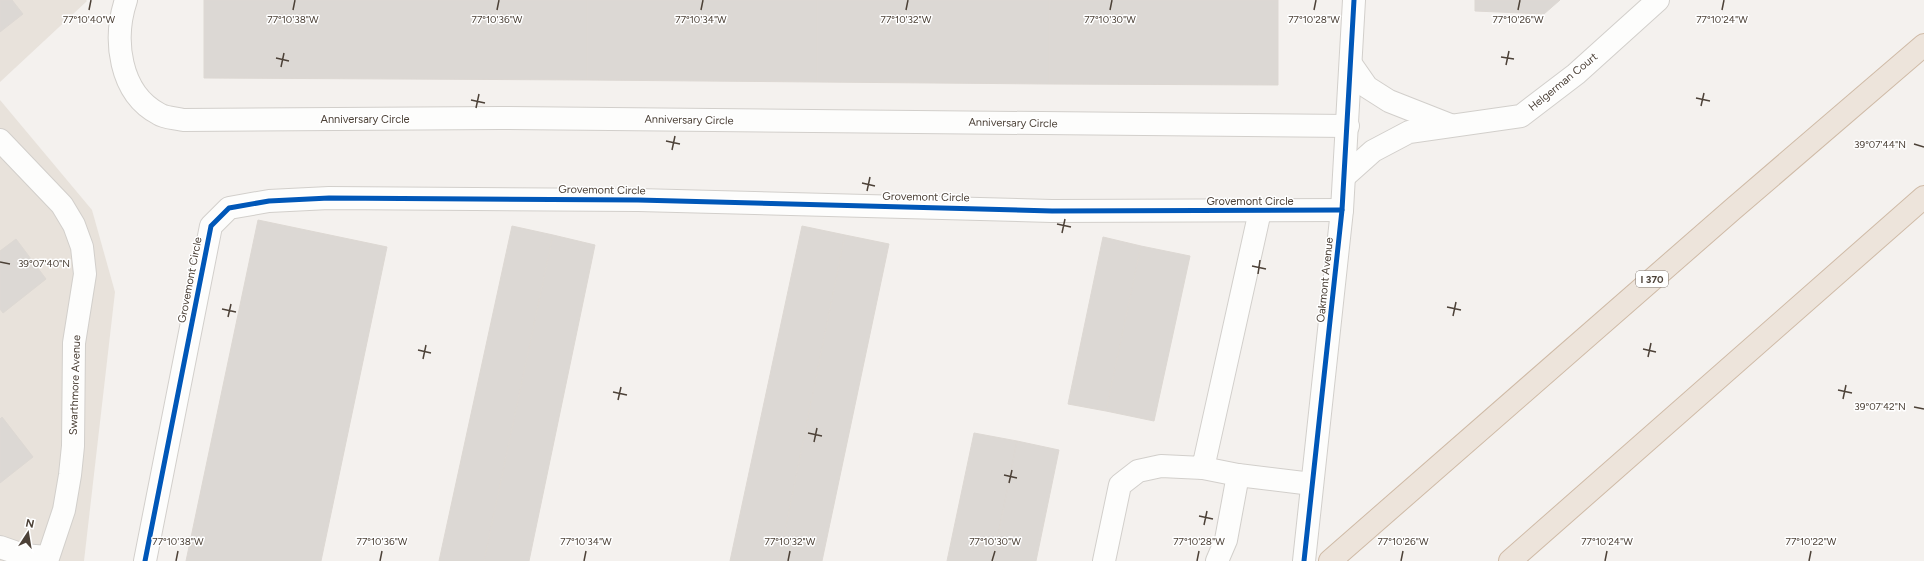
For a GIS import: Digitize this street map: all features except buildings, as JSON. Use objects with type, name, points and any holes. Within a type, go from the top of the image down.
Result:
[{"type":"highway","name":"I 370","points":[[1330,561],[1733,209],[1924,45]]},
{"type":"highway","points":[[1510,561],[1924,197]]},
{"type":"street","name":"Anniversary Circle","points":[[126,0],[123,9],[119,50],[126,75],[138,98],[160,115],[183,120],[500,118],[1348,126]]},
{"type":"street","name":"Oakmont Avenue","points":[[1304,561],[1342,210],[1354,0]]},
{"type":"street","name":"Helgerman Court","points":[[1345,176],[1373,151],[1409,132],[1521,116],[1576,74],[1658,0]]},
{"type":"street","points":[[1351,64],[1367,87],[1389,101],[1451,126]]},
{"type":"street","name":"Swarthmore Avenue","points":[[0,140],[62,205],[74,225],[82,247],[85,274],[74,343],[73,446],[70,475],[64,510],[47,559]]},
{"type":"street","name":"Grovemont Circle","points":[[145,561],[211,226],[229,208],[268,201],[337,198],[638,200],[1064,211],[1342,210]]},
{"type":"street","name":"Grovemont Circle","points":[[1203,468],[1260,211]]},
{"type":"street","points":[[1104,561],[1120,485],[1138,470],[1161,466],[1203,468],[1238,475],[1312,484]]},
{"type":"street","points":[[1217,561],[1226,540],[1238,475]]},
{"type":"street","points":[[0,547],[22,554],[47,559]]},
{"type":"shaded area","points":[[0,0],[86,0],[87,1],[0,82]]},
{"type":"shaded area","points":[[0,100],[92,210],[115,292],[84,561],[0,561]]},
{"type":"cycle path","points":[[1304,561],[1342,210],[1354,0]]},
{"type":"cycle path","points":[[145,561],[211,226],[229,208],[269,201],[329,198],[638,200],[1052,211],[1342,210]]}]
